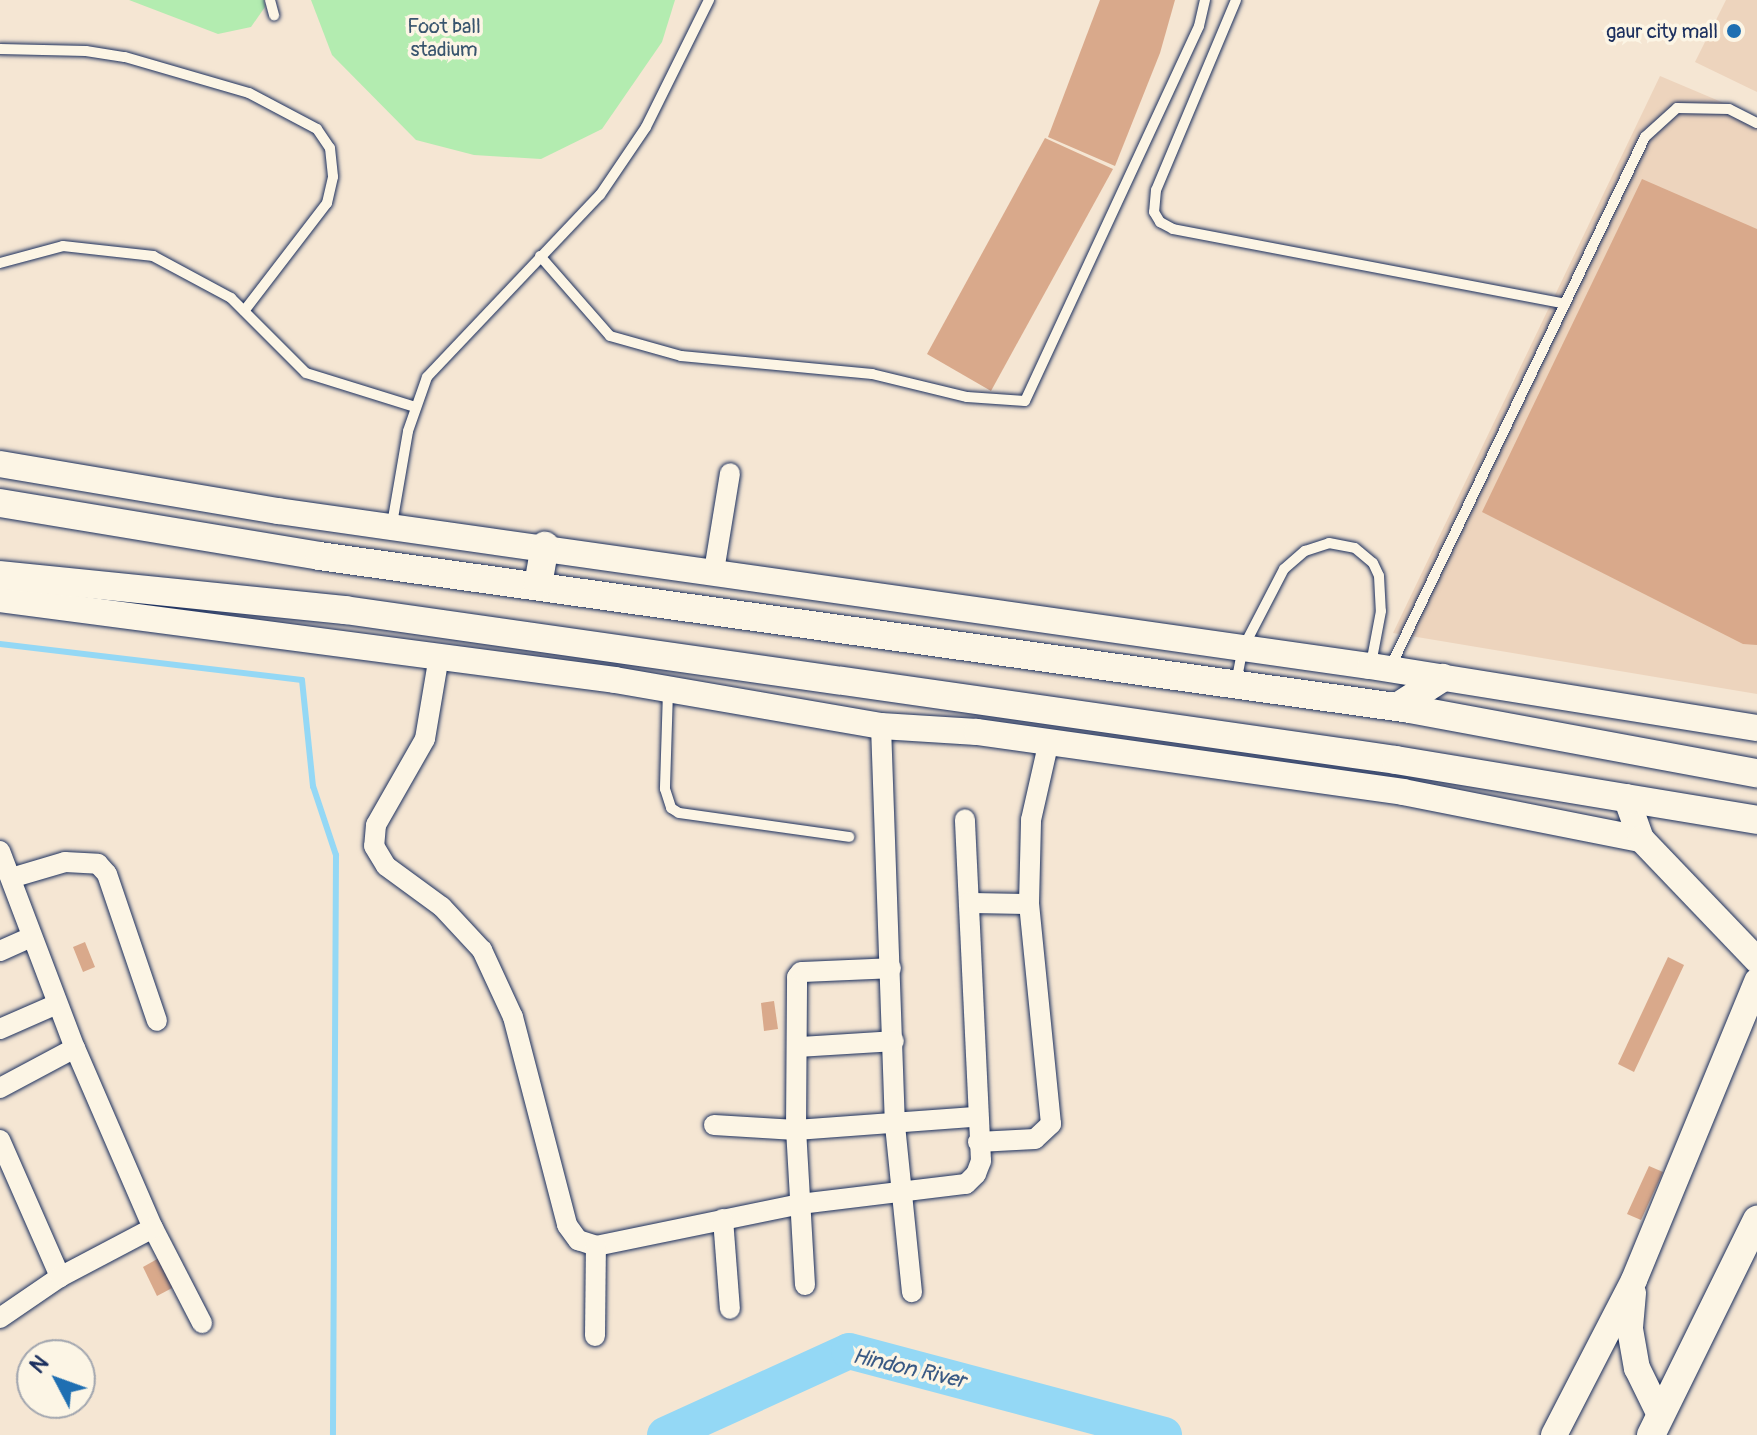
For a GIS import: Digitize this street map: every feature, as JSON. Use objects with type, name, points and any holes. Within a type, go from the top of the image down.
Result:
[{"type":"main road","points":[[0,503],[319,556],[1397,707],[1757,773]]},
{"type":"main road","points":[[538,585],[545,546]]},
{"type":"main road","points":[[0,575],[265,599],[1396,760],[1757,820]]},
{"type":"main road","points":[[1397,707],[1442,678]]},
{"type":"main road","points":[[1656,1425],[1757,1220]]},
{"type":"street","points":[[0,464],[278,511],[392,524],[1380,668],[1757,728]]},
{"type":"street","points":[[714,571],[730,473]]},
{"type":"street","points":[[0,599],[310,636],[668,689],[881,726],[1049,741],[1403,792],[1641,839]]},
{"type":"street","points":[[439,656],[425,739],[376,825],[374,846],[386,866],[442,907],[482,950],[513,1017],[567,1225],[578,1240],[596,1246],[800,1204],[901,1195],[966,1184],[981,1161],[975,1117],[965,819]]},
{"type":"street","points":[[881,726],[895,1125],[912,1292]]},
{"type":"street","points":[[978,1142],[1035,1139],[1051,1124],[1029,904],[1031,820],[1049,741]]},
{"type":"street","points":[[1626,797],[1641,839],[1757,960]]},
{"type":"street","points":[[157,1021],[107,874],[98,864],[65,862],[5,868],[75,1048],[153,1228],[202,1323]]},
{"type":"street","points":[[969,903],[1029,904]]},
{"type":"street","points":[[0,951],[31,937]]},
{"type":"street","points":[[805,1285],[796,1130],[799,973],[891,968]]},
{"type":"street","points":[[1554,1435],[1634,1280],[1757,981]]},
{"type":"street","points":[[0,1029],[57,1004]]},
{"type":"street","points":[[799,1047],[894,1041]]},
{"type":"street","points":[[0,1088],[75,1048]]},
{"type":"street","points":[[714,1125],[796,1130],[975,1117]]},
{"type":"street","points":[[0,1140],[60,1277]]},
{"type":"street","points":[[723,1219],[730,1309]]},
{"type":"street","points":[[0,1318],[60,1277],[153,1228]]},
{"type":"street","points":[[595,1336],[596,1246]]},
{"type":"street","points":[[1634,1280],[1630,1329],[1637,1368],[1656,1425]]},
{"type":"lane","points":[[270,0],[274,15]]},
{"type":"lane","points":[[392,524],[415,407],[427,377],[452,346],[600,195],[646,127],[709,0]]},
{"type":"lane","points":[[540,256],[610,336],[681,356],[872,374],[967,397],[1025,401],[1199,26],[1205,0]]},
{"type":"lane","points":[[1236,0],[1156,190],[1154,212],[1160,222],[1173,229],[1565,304]]},
{"type":"lane","points":[[0,49],[125,57],[249,93],[317,129],[330,148],[333,177],[327,203],[244,311]]},
{"type":"lane","points":[[1380,668],[1565,304],[1645,137],[1677,108],[1729,109],[1757,123]]},
{"type":"lane","points":[[0,263],[63,246],[153,256],[231,298],[306,373],[415,407]]},
{"type":"lane","points":[[1236,684],[1243,648],[1293,558],[1318,546],[1344,545],[1365,554],[1379,576],[1380,668]]},
{"type":"lane","points":[[668,689],[665,789],[671,808],[679,813],[849,837]]},
{"type":"shaded area","name":"gaur city mall","points":[[1726,0],[1757,0],[1757,92],[1695,62]]},
{"type":"shaded area","points":[[1660,76],[1757,117],[1757,694],[1393,633]]},
{"type":"green space","points":[[129,0],[264,0],[265,7],[251,27],[218,34]]},
{"type":"green space","name":"Foot ball stadium","points":[[311,0],[675,0],[662,42],[602,129],[541,159],[474,155],[416,140],[332,55]]},
{"type":"building","points":[[1100,0],[1175,0],[1160,53],[1115,166],[1048,137]]},
{"type":"building","points":[[1045,138],[1113,169],[991,391],[927,354]]},
{"type":"building","points":[[1642,179],[1757,229],[1757,645],[1743,644],[1482,512]]},
{"type":"building","points":[[85,942],[95,967],[83,972],[73,947]]},
{"type":"building","points":[[1668,957],[1684,965],[1634,1072],[1618,1064]]},
{"type":"building","points":[[774,1001],[778,1029],[764,1031],[761,1003]]},
{"type":"building","points":[[1649,1166],[1663,1172],[1641,1220],[1627,1214]]},
{"type":"building","points":[[159,1258],[174,1287],[157,1296],[143,1267]]},
{"type":"waterway","points":[[0,644],[302,680],[313,786],[336,855],[333,1435]]},
{"type":"waterway","name":"Hindon River","points":[[665,1435],[849,1351],[1164,1435]]},
{"type":"place","name":"gaur city mall","points":[[1734,31]]}]
